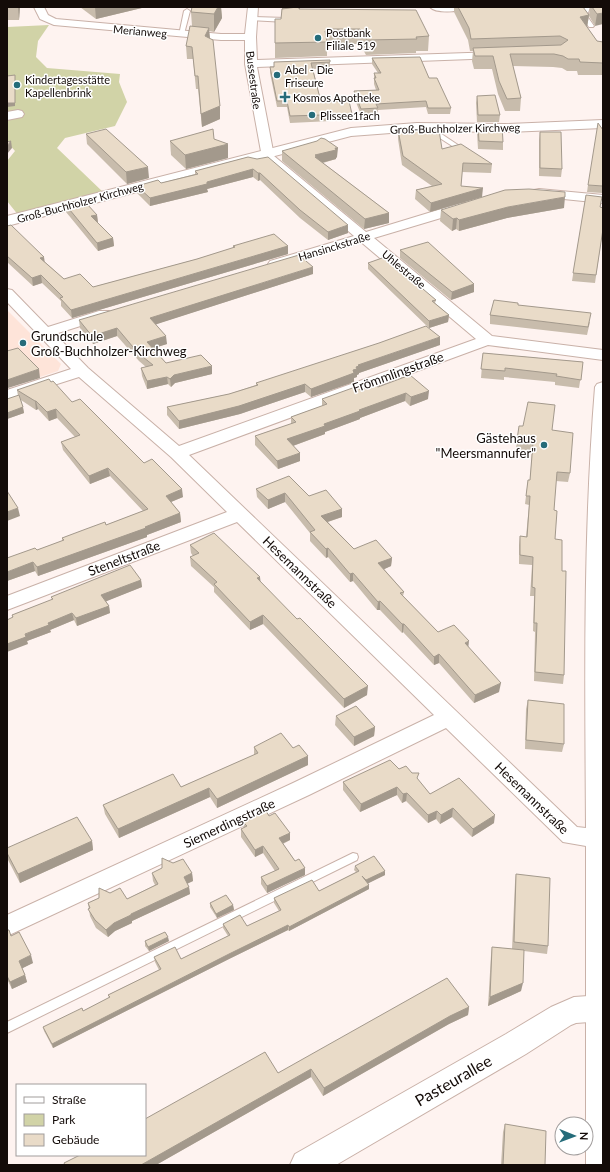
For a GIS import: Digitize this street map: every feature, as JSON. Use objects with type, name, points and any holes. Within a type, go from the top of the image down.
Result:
[{"type":"street","name":"Merianweg","points":[[39,7],[44,17],[54,22],[181,34],[250,37]]},
{"type":"street","name":"Bussestraße","points":[[252,7],[250,37],[251,64],[266,153]]},
{"type":"street","points":[[435,7],[459,7]]},
{"type":"street","points":[[251,64],[508,54]]},
{"type":"street","name":"Groß-Buchholzer Kirchweg","points":[[7,221],[352,132],[434,127],[505,128],[603,124]]},
{"type":"street","name":"Uhlestraße","points":[[266,153],[268,157],[487,340]]},
{"type":"street","points":[[525,193],[603,199]]},
{"type":"street","name":"Hansinckstraße","points":[[259,268],[481,202]]},
{"type":"street","name":"Hesemannstraße","points":[[9,298],[46,332],[82,371],[177,453],[571,836],[597,838]]},
{"type":"street","points":[[46,332],[114,311]]},
{"type":"street","name":"Frömmlingstraße","points":[[177,453],[487,340],[603,355]]},
{"type":"street","points":[[7,395],[82,371]]},
{"type":"street","points":[[600,1165],[602,1008],[597,838],[594,552],[598,442],[603,387]]},
{"type":"street","name":"Steneltstraße","points":[[7,603],[240,514]]},
{"type":"street","name":"Siemerdingstraße","points":[[7,926],[301,789],[449,717]]},
{"type":"street","name":"Pasteurallee","points":[[306,1165],[509,1048],[561,1016],[574,1010],[602,1008]]},
{"type":"lane","points":[[587,7],[584,16],[591,26]]},
{"type":"lane","points":[[181,34],[187,11]]},
{"type":"lane","points":[[252,19],[294,18]]},
{"type":"lane","points":[[434,127],[434,132],[469,154]]},
{"type":"lane","points":[[7,1028],[353,857]]},
{"type":"shaded area","name":"Grundschule Groß-Buchholzer-Kirchweg","points":[[7,310],[61,364],[58,371],[7,388]]},
{"type":"green space","points":[[49,25],[38,41],[36,57],[47,68],[120,74],[119,82],[127,102],[115,126],[65,138],[57,148],[104,193],[19,216],[7,201],[7,161],[15,151],[7,142],[7,27]]},
{"type":"building","points":[[192,7],[218,7],[214,14],[191,12]]},
{"type":"building","points":[[299,7],[299,9],[416,10],[429,36],[416,37],[417,39],[367,40],[360,29],[331,29],[331,31],[325,31],[327,42],[275,43],[275,19],[281,19],[282,9]]},
{"type":"building","points":[[458,7],[583,7],[589,15],[580,17],[597,41],[603,42],[603,63],[580,62],[579,59],[568,59],[554,54],[510,54],[521,98],[507,99],[499,81],[493,56],[475,56],[473,48],[561,45],[568,40],[560,36],[471,39],[469,28]]},
{"type":"building","points":[[592,7],[603,7],[603,13],[597,14]]},
{"type":"building","points":[[190,26],[209,28],[205,36],[213,40],[220,106],[201,114],[198,76],[195,76],[192,47],[186,46]]},
{"type":"building","points":[[420,57],[429,78],[437,78],[451,108],[428,108],[426,101],[376,104],[378,108],[361,109],[354,91],[379,90],[374,78],[376,78],[374,73],[381,73],[372,58]]},
{"type":"building","points":[[330,60],[330,62],[311,63],[321,102],[349,101],[352,114],[290,116],[287,101],[277,101],[270,67],[274,67],[274,62]]},
{"type":"building","points":[[15,75],[15,103],[7,103],[7,76]]},
{"type":"building","points":[[495,95],[500,115],[478,115],[477,96]]},
{"type":"building","points":[[598,123],[603,130],[603,186],[588,185]]},
{"type":"building","points":[[478,126],[502,126],[503,142],[479,141]]},
{"type":"building","points":[[106,129],[148,167],[126,172],[86,134]]},
{"type":"building","points":[[213,129],[214,139],[228,144],[185,155],[170,141]]},
{"type":"building","points":[[398,130],[439,130],[442,149],[461,144],[492,164],[463,163],[461,186],[483,188],[431,203],[416,190],[442,184],[403,156]]},
{"type":"building","points":[[540,132],[561,132],[562,169],[540,168]]},
{"type":"building","points":[[321,138],[338,148],[335,148],[336,150],[315,155],[317,156],[315,157],[389,213],[365,219],[282,151],[317,141]]},
{"type":"building","points":[[248,157],[257,159],[268,157],[348,225],[328,232],[300,210],[260,173],[253,169],[207,182],[207,184],[150,198],[137,186],[158,180],[161,183],[198,174],[195,171]]},
{"type":"building","points":[[529,189],[565,192],[565,197],[508,207],[459,220],[457,218],[453,219],[441,210],[505,190]]},
{"type":"building","points":[[586,195],[602,197],[600,207],[603,208],[603,229],[596,275],[573,273]]},
{"type":"building","points":[[76,201],[81,206],[87,204],[97,215],[91,216],[113,238],[97,243],[65,204]]},
{"type":"building","points":[[11,225],[44,257],[40,258],[64,279],[80,274],[93,287],[197,259],[235,247],[233,246],[274,234],[288,246],[71,310],[60,298],[63,297],[41,275],[32,278],[7,256],[7,226]]},
{"type":"building","points":[[428,242],[474,284],[452,292],[400,250]]},
{"type":"building","points":[[299,255],[313,267],[150,318],[166,336],[147,342],[166,363],[201,355],[212,366],[174,375],[170,379],[167,377],[147,381],[141,368],[153,365],[138,353],[117,328],[92,336],[79,320]]},
{"type":"building","points":[[385,257],[436,300],[432,301],[449,315],[429,321],[368,263]]},
{"type":"building","points":[[494,300],[518,303],[518,305],[591,313],[588,327],[490,315]]},
{"type":"building","points":[[426,326],[440,337],[358,365],[359,366],[356,367],[357,369],[353,370],[354,373],[311,389],[305,384],[239,406],[179,421],[167,407],[229,394],[258,385],[256,383]]},
{"type":"building","points":[[18,348],[39,369],[7,380],[7,351]]},
{"type":"building","points":[[483,353],[583,362],[581,380],[556,376],[557,374],[505,368],[505,371],[481,369]]},
{"type":"building","points":[[410,375],[429,391],[411,397],[406,393],[324,424],[325,426],[287,439],[300,453],[277,461],[255,436],[296,422],[291,417],[327,404],[322,399],[358,386],[360,390],[375,385],[378,387]]},
{"type":"building","points":[[49,379],[51,382],[53,381],[72,402],[80,399],[144,463],[152,459],[182,489],[166,496],[180,513],[145,527],[146,528],[37,567],[33,562],[7,572],[7,558],[35,548],[37,550],[64,540],[62,538],[86,529],[105,522],[106,525],[148,509],[108,468],[89,476],[61,442],[80,435],[56,409],[47,412],[36,401],[17,390]]},
{"type":"building","points":[[19,395],[23,407],[7,413],[7,399]]},
{"type":"building","points":[[528,402],[555,405],[552,430],[573,433],[570,473],[557,472],[554,510],[557,511],[555,539],[562,540],[562,571],[566,571],[564,675],[535,672],[537,623],[534,623],[535,588],[532,587],[533,557],[520,555],[520,536],[527,537],[530,496],[526,496],[528,480],[530,480],[533,443],[517,440],[519,426],[523,426]]},
{"type":"building","points":[[289,476],[309,496],[326,490],[342,509],[321,516],[354,549],[376,540],[392,558],[378,563],[404,592],[400,593],[438,632],[454,625],[469,641],[465,643],[501,683],[475,695],[439,654],[434,657],[404,624],[402,624],[380,601],[378,602],[353,573],[350,574],[328,548],[326,549],[310,532],[315,530],[285,493],[268,500],[256,489]]},
{"type":"building","points":[[7,491],[18,508],[7,512]]},
{"type":"building","points":[[214,533],[260,577],[257,578],[297,619],[300,618],[368,686],[344,699],[263,615],[250,622],[214,584],[217,582],[190,557],[199,553],[190,545]]},
{"type":"building","points":[[130,565],[141,580],[101,595],[109,606],[76,618],[72,613],[48,623],[49,625],[25,634],[26,637],[7,644],[7,620],[13,617],[12,615],[53,599],[51,597]]},
{"type":"building","points":[[528,700],[564,704],[564,744],[526,740]]},
{"type":"building","points":[[356,706],[375,727],[354,737],[336,716]]},
{"type":"building","points":[[281,733],[293,748],[299,745],[308,756],[217,799],[209,788],[118,829],[103,805],[173,774],[181,787],[258,753],[254,747]]},
{"type":"building","points":[[390,760],[399,769],[406,766],[412,773],[419,773],[417,778],[430,794],[459,778],[495,815],[473,829],[453,808],[441,815],[437,811],[428,815],[407,793],[403,794],[397,787],[361,804],[343,782]]},
{"type":"building","points":[[266,811],[269,816],[275,813],[290,833],[279,838],[295,861],[299,859],[305,868],[267,886],[261,877],[279,869],[263,846],[255,850],[241,829],[247,826],[243,822]]},
{"type":"building","points":[[77,817],[92,841],[18,874],[7,853],[7,848]]},
{"type":"building","points":[[374,856],[385,871],[366,880],[362,876],[369,885],[289,927],[288,925],[229,954],[52,1044],[43,1027],[82,1008],[83,1011],[110,997],[108,995],[161,969],[154,957],[175,947],[181,959],[230,935],[223,924],[240,915],[247,926],[281,910],[274,898],[312,880],[319,891],[359,871],[355,866]]},
{"type":"building","points":[[162,858],[173,863],[183,859],[192,873],[184,877],[189,887],[131,914],[114,923],[106,930],[95,920],[88,909],[90,908],[88,903],[99,898],[99,888],[110,893],[120,888],[127,899],[158,884],[152,873],[162,868]]},
{"type":"building","points":[[516,874],[550,878],[548,946],[514,942]]},
{"type":"building","points":[[226,895],[233,905],[216,914],[210,903]]},
{"type":"building","points":[[7,930],[9,930],[11,936],[19,932],[31,955],[19,961],[25,975],[10,982],[7,976]]},
{"type":"building","points":[[165,932],[168,937],[148,947],[145,941]]},
{"type":"building","points":[[492,947],[524,950],[523,983],[490,997]]},
{"type":"building","points":[[447,978],[469,1007],[450,1016],[324,1088],[311,1069],[141,1165],[65,1165],[64,1163],[78,1156],[146,1156],[146,1118],[265,1052],[278,1073]]},
{"type":"building","points":[[505,1124],[546,1131],[545,1165],[503,1165]]},
{"type":"place","name":"Postbank Filiale 519","points":[[318,38]]},
{"type":"place","name":"Abel - Die Friseure","points":[[277,75]]},
{"type":"place","name":"Kindertagesstätte Kapellenbrink","points":[[17,85]]},
{"type":"place","name":"Kosmos Apotheke","points":[[285,97]]},
{"type":"place","name":"Plissee1fach","points":[[312,115]]},
{"type":"place","name":"Grundschule Groß-Buchholzer-Kirchweg","points":[[23,343]]},
{"type":"place","name":"Gästehaus \"Meersmannufer\"","points":[[544,445]]}]
